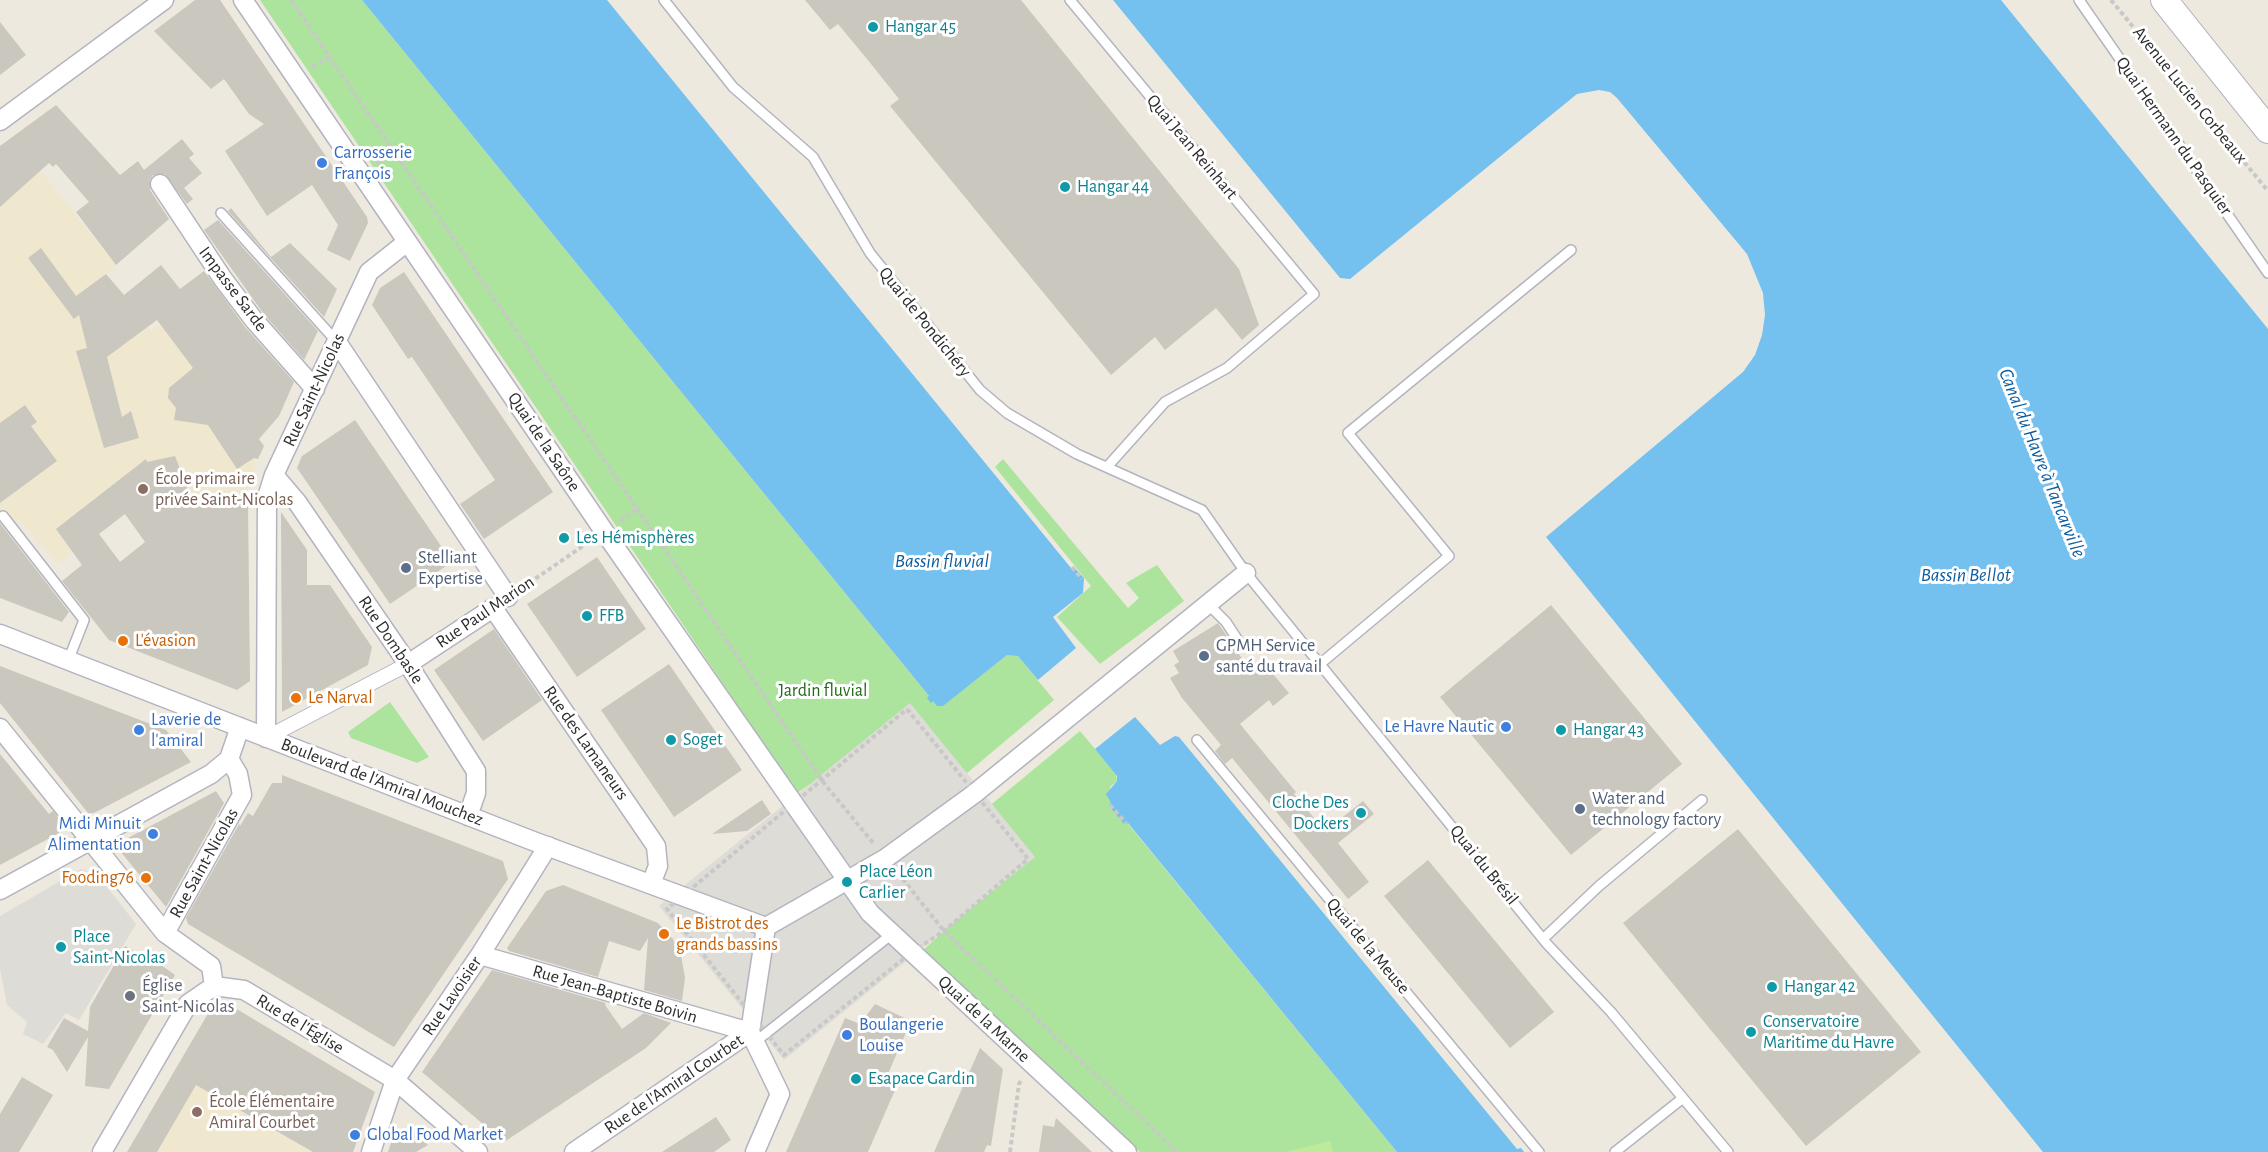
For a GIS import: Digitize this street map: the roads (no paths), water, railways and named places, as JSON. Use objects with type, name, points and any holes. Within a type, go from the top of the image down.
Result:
[{"type":"main road","points":[[2164,0],[2268,130]]},
{"type":"street","points":[[0,121],[164,0]]},
{"type":"street","name":"Quai de la Saône","points":[[243,0],[846,882]]},
{"type":"street","name":"Impasse Sarde","points":[[160,184],[223,279],[254,320],[315,389]]},
{"type":"street","name":"Rue Saint-Nicolas","points":[[266,738],[267,496],[274,475],[369,272],[407,242]]},
{"type":"street","name":"Rue des Lamaneurs","points":[[337,342],[656,846],[658,866],[651,884]]},
{"type":"street","name":"Rue Dombasle","points":[[274,475],[297,502],[408,664],[476,771],[476,793],[468,816]]},
{"type":"street","points":[[766,927],[886,858],[974,794],[1246,573]]},
{"type":"street","name":"Rue Paul Marion","points":[[266,738],[408,664],[501,602]]},
{"type":"street","name":"Boulevard de l'Amiral Mouchez","points":[[0,634],[468,816],[766,927]]},
{"type":"street","points":[[0,890],[89,839],[211,774],[229,759],[240,727]]},
{"type":"street","points":[[0,728],[165,933],[211,966],[214,986],[188,1004],[102,1152]]},
{"type":"street","name":"Rue Saint-Nicolas","points":[[165,933],[242,795],[238,774],[229,759]]},
{"type":"street","name":"Rue Lavoisier","points":[[371,1152],[394,1080],[480,955],[548,846]]},
{"type":"street","name":"Quai de la Marne","points":[[846,882],[870,913],[1127,1152]]},
{"type":"street","name":"Rue de l'Amiral Courbet","points":[[574,1152],[752,1037],[766,927]]},
{"type":"street","name":"Rue Jean-Baptiste Boivin","points":[[480,955],[752,1037]]},
{"type":"street","name":"Rue de l'Église","points":[[214,986],[244,990],[394,1080],[478,1152]]},
{"type":"street","points":[[752,1037],[780,1094],[755,1152]]},
{"type":"lane","name":"Quai de Pondichéry","points":[[664,0],[733,87],[813,157],[870,253],[980,390],[1007,413],[1038,433],[1202,510],[1246,573]]},
{"type":"lane","name":"Quai Jean Reinhart","points":[[1070,0],[1314,294],[1227,368],[1165,402],[1107,467]]},
{"type":"lane","name":"Quai Hermann du Pasquier","points":[[2079,0],[2268,273]]},
{"type":"lane","points":[[221,213],[337,342]]},
{"type":"lane","points":[[1320,664],[1449,556],[1348,433],[1571,250]]},
{"type":"lane","points":[[3,516],[84,620],[68,661]]},
{"type":"lane","name":"Quai du Brésil","points":[[1246,573],[1543,939],[1611,1012],[1728,1152]]},
{"type":"lane","points":[[1207,603],[1226,622],[1241,645]]},
{"type":"lane","name":"Quai de la Meuse","points":[[1197,740],[1539,1152]]},
{"type":"lane","points":[[1543,939],[1599,886],[1702,800]]},
{"type":"lane","points":[[752,1037],[892,934]]},
{"type":"lane","points":[[1615,1152],[1683,1098]]},
{"type":"water","name":"Bassin fluvial","points":[[362,0],[607,0],[1071,568],[1074,567],[1084,578],[1083,593],[1053,617],[1076,648],[1038,680],[1018,656],[1007,655],[943,706],[937,706],[933,701],[931,703],[927,698],[929,696]]},
{"type":"water","name":"Bassin Bellot","points":[[1113,0],[2001,0],[2268,329],[2268,1152],[2043,1152],[1546,537],[1743,372],[1755,355],[1762,335],[1765,315],[1763,293],[1747,254],[1617,98],[1610,92],[1599,90],[1577,94],[1350,279],[1340,278]]},
{"type":"water","points":[[1135,717],[1160,745],[1175,736],[1179,737],[1517,1149],[1521,1148],[1524,1152],[1397,1152],[1128,823],[1124,824],[1109,806],[1111,803],[1106,794],[1117,781],[1117,776],[1095,749]]},
{"type":"place","name":"Hangar 45","points":[[873,27]]},
{"type":"place","name":"Carrosserie François","points":[[322,163]]},
{"type":"place","name":"Hangar 44","points":[[1065,187]]},
{"type":"place","name":"École primaire privée Saint-Nicolas","points":[[143,489]]},
{"type":"place","name":"Les Hémisphères","points":[[564,538]]},
{"type":"place","name":"Stelliant Expertise","points":[[406,568]]},
{"type":"place","name":"FFB","points":[[587,616]]},
{"type":"place","name":"L'évasion","points":[[123,641]]},
{"type":"place","name":"GPMH Service santé du travail","points":[[1204,656]]},
{"type":"place","name":"Le Narval","points":[[296,698]]},
{"type":"place","name":"Le Havre Nautic","points":[[1506,727]]},
{"type":"place","name":"Laverie de l'amiral","points":[[139,730]]},
{"type":"place","name":"Hangar 43","points":[[1561,730]]},
{"type":"place","name":"Soget","points":[[671,740]]},
{"type":"place","name":"Water and technology factory","points":[[1580,809]]},
{"type":"place","name":"Cloche Des Dockers","points":[[1361,813]]},
{"type":"place","name":"Midi Minuit Alimentation","points":[[153,834]]},
{"type":"place","name":"Fooding76","points":[[146,878]]},
{"type":"place","name":"Place Léon Carlier","points":[[847,882]]},
{"type":"place","name":"Le Bistrot des grands bassins","points":[[664,934]]},
{"type":"place","name":"Place Saint-Nicolas","points":[[61,947]]},
{"type":"place","name":"Hangar 42","points":[[1772,987]]},
{"type":"place","name":"Église Saint-Nicolas","points":[[130,996]]},
{"type":"place","name":"Conservatoire Maritime du Havre","points":[[1751,1032]]},
{"type":"place","name":"Boulangerie Louise","points":[[847,1035]]},
{"type":"place","name":"Esapace Gardin","points":[[856,1079]]},
{"type":"place","name":"École Élémentaire Amiral Courbet","points":[[197,1112]]},
{"type":"place","name":"Global Food Market","points":[[355,1135]]},
{"type":"water label","name":"Canal du Havre à Tancarville","points":[[2042,463]]},
{"type":"park label","name":"Jardin fluvial","points":[[823,691]]}]
